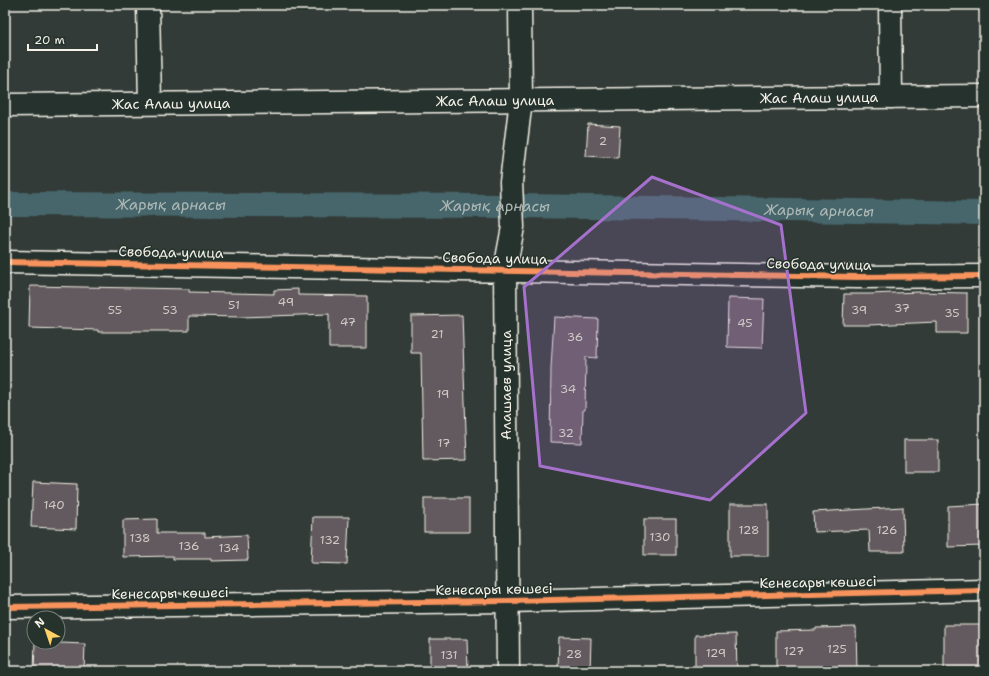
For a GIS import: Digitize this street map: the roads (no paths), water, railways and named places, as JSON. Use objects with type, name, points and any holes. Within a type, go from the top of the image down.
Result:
[{"type":"street","points":[[148,5],[150,103]]},
{"type":"street","name":"Алашаев улица","points":[[508,671],[505,270],[513,227],[511,182],[521,100],[520,5]]},
{"type":"street","points":[[890,5],[891,97]]},
{"type":"street","name":"Жас Алаш улица","points":[[5,105],[984,96]]},
{"type":"street","name":"Свобода улица","points":[[5,262],[857,277],[984,276]]},
{"type":"street","name":"Кенесары көшесі","points":[[5,608],[508,601],[984,590]]},
{"type":"waterway","name":"Жарық арнасы","points":[[5,204],[522,206],[984,213]]}]
